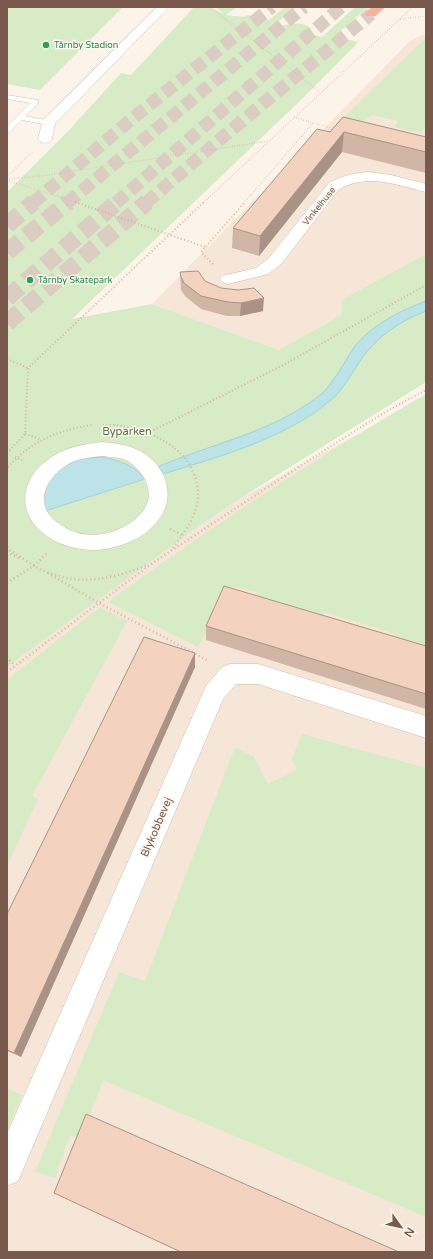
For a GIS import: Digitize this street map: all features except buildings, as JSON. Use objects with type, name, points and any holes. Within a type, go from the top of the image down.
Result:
[{"type":"street","points":[[45,139],[48,123],[163,7]]},
{"type":"street","name":"Vinkelhuse","points":[[228,279],[262,270],[275,261],[334,186],[341,181],[362,175],[374,176],[426,188]]},
{"type":"street","points":[[102,449],[117,451],[132,456],[144,463],[152,472],[158,483],[159,495],[156,508],[148,519],[135,531],[118,538],[99,543],[79,542],[62,537],[49,529],[40,519],[35,507],[34,495],[38,483],[46,471],[57,462],[71,455],[86,451],[102,449]]},
{"type":"street","points":[[230,674],[258,674],[426,726]]},
{"type":"street","name":"Blykobbevej","points":[[7,1170],[214,693],[230,674]]},
{"type":"lane","points":[[7,97],[35,102],[7,130]]},
{"type":"lane","points":[[20,117],[48,123]]},
{"type":"path","points":[[210,7],[320,92]]},
{"type":"path","points":[[7,452],[25,434],[28,368],[320,92],[413,7]]},
{"type":"path","points":[[400,19],[426,16]]},
{"type":"path","points":[[294,117],[341,130]]},
{"type":"path","points":[[228,279],[201,252],[313,123]]},
{"type":"path","points":[[7,179],[45,139]]},
{"type":"path","points":[[7,179],[40,176],[268,141]]},
{"type":"path","points":[[7,179],[205,247]]},
{"type":"path","points":[[193,466],[183,453],[150,432],[285,364],[426,285]]},
{"type":"path","points":[[7,359],[28,368]]},
{"type":"path","points":[[7,672],[151,564],[296,468],[388,411],[426,390]]},
{"type":"path","points":[[7,468],[15,457],[40,439],[25,434]]},
{"type":"path","points":[[7,552],[35,565],[100,603],[194,651],[230,674]]},
{"type":"path","points":[[7,584],[35,565]]},
{"type":"path","points":[[7,657],[15,666]]},
{"type":"shaded area","points":[[426,33],[426,254],[343,299],[341,315],[279,350],[152,304],[410,41]]},
{"type":"shaded area","points":[[426,397],[426,1252],[7,1252],[7,667],[199,526],[239,499]]},
{"type":"green space","name":"Tårnby Stadion","points":[[7,7],[123,7],[40,90],[7,84]]},
{"type":"green space","name":"Byparken","points":[[194,7],[209,7],[224,14],[216,7],[237,7],[226,15],[244,17],[247,15],[269,20],[285,7],[296,7],[274,25],[307,25],[314,35],[322,37],[355,7],[368,7],[335,36],[358,42],[354,47],[304,97],[72,319],[152,304],[279,350],[341,315],[343,299],[426,254],[426,382],[239,499],[199,526],[7,667],[7,192],[71,128],[121,73],[131,75]]},
{"type":"green space","points":[[426,38],[426,126],[421,133],[395,127],[398,121],[373,115],[354,127],[338,123]]},
{"type":"green space","points":[[426,394],[426,656],[392,647],[396,634],[324,612],[319,625],[252,605],[257,592],[231,586],[198,647],[108,602],[224,520],[344,443]]},
{"type":"green space","points":[[100,607],[127,621],[32,796],[38,799],[7,866],[7,680]]},
{"type":"green space","points":[[302,734],[426,768],[426,1217],[103,1080],[81,1139],[70,1135],[55,1178],[35,1172],[119,972],[145,981],[235,747],[254,757],[268,784],[297,770],[292,759]]},
{"type":"green space","points":[[7,1089],[22,1095],[7,1130]]},
{"type":"water","points":[[426,301],[426,311],[398,325],[373,344],[343,387],[331,400],[312,414],[270,437],[225,454],[157,476],[151,470],[260,429],[281,420],[301,408],[325,391],[355,346],[370,331],[406,309]]},
{"type":"water","points":[[101,457],[126,464],[136,470],[145,479],[45,511],[42,502],[43,493],[46,485],[57,471],[82,459]]},
{"type":"tunnel","points":[[33,203],[128,122],[272,7]]},
{"type":"tunnel","points":[[67,203],[304,7]]},
{"type":"tunnel","points":[[116,203],[341,7]]},
{"type":"tunnel","points":[[146,203],[371,14]]},
{"type":"tunnel","points":[[7,225],[34,202]]},
{"type":"tunnel","points":[[7,252],[68,202]]},
{"type":"tunnel","points":[[7,298],[117,202]]},
{"type":"tunnel","points":[[7,323],[147,202]]},
{"type":"place","name":"Tårnby Stadion","points":[[46,45]]},
{"type":"place","name":"Tårnby Skatepark","points":[[30,280]]}]
